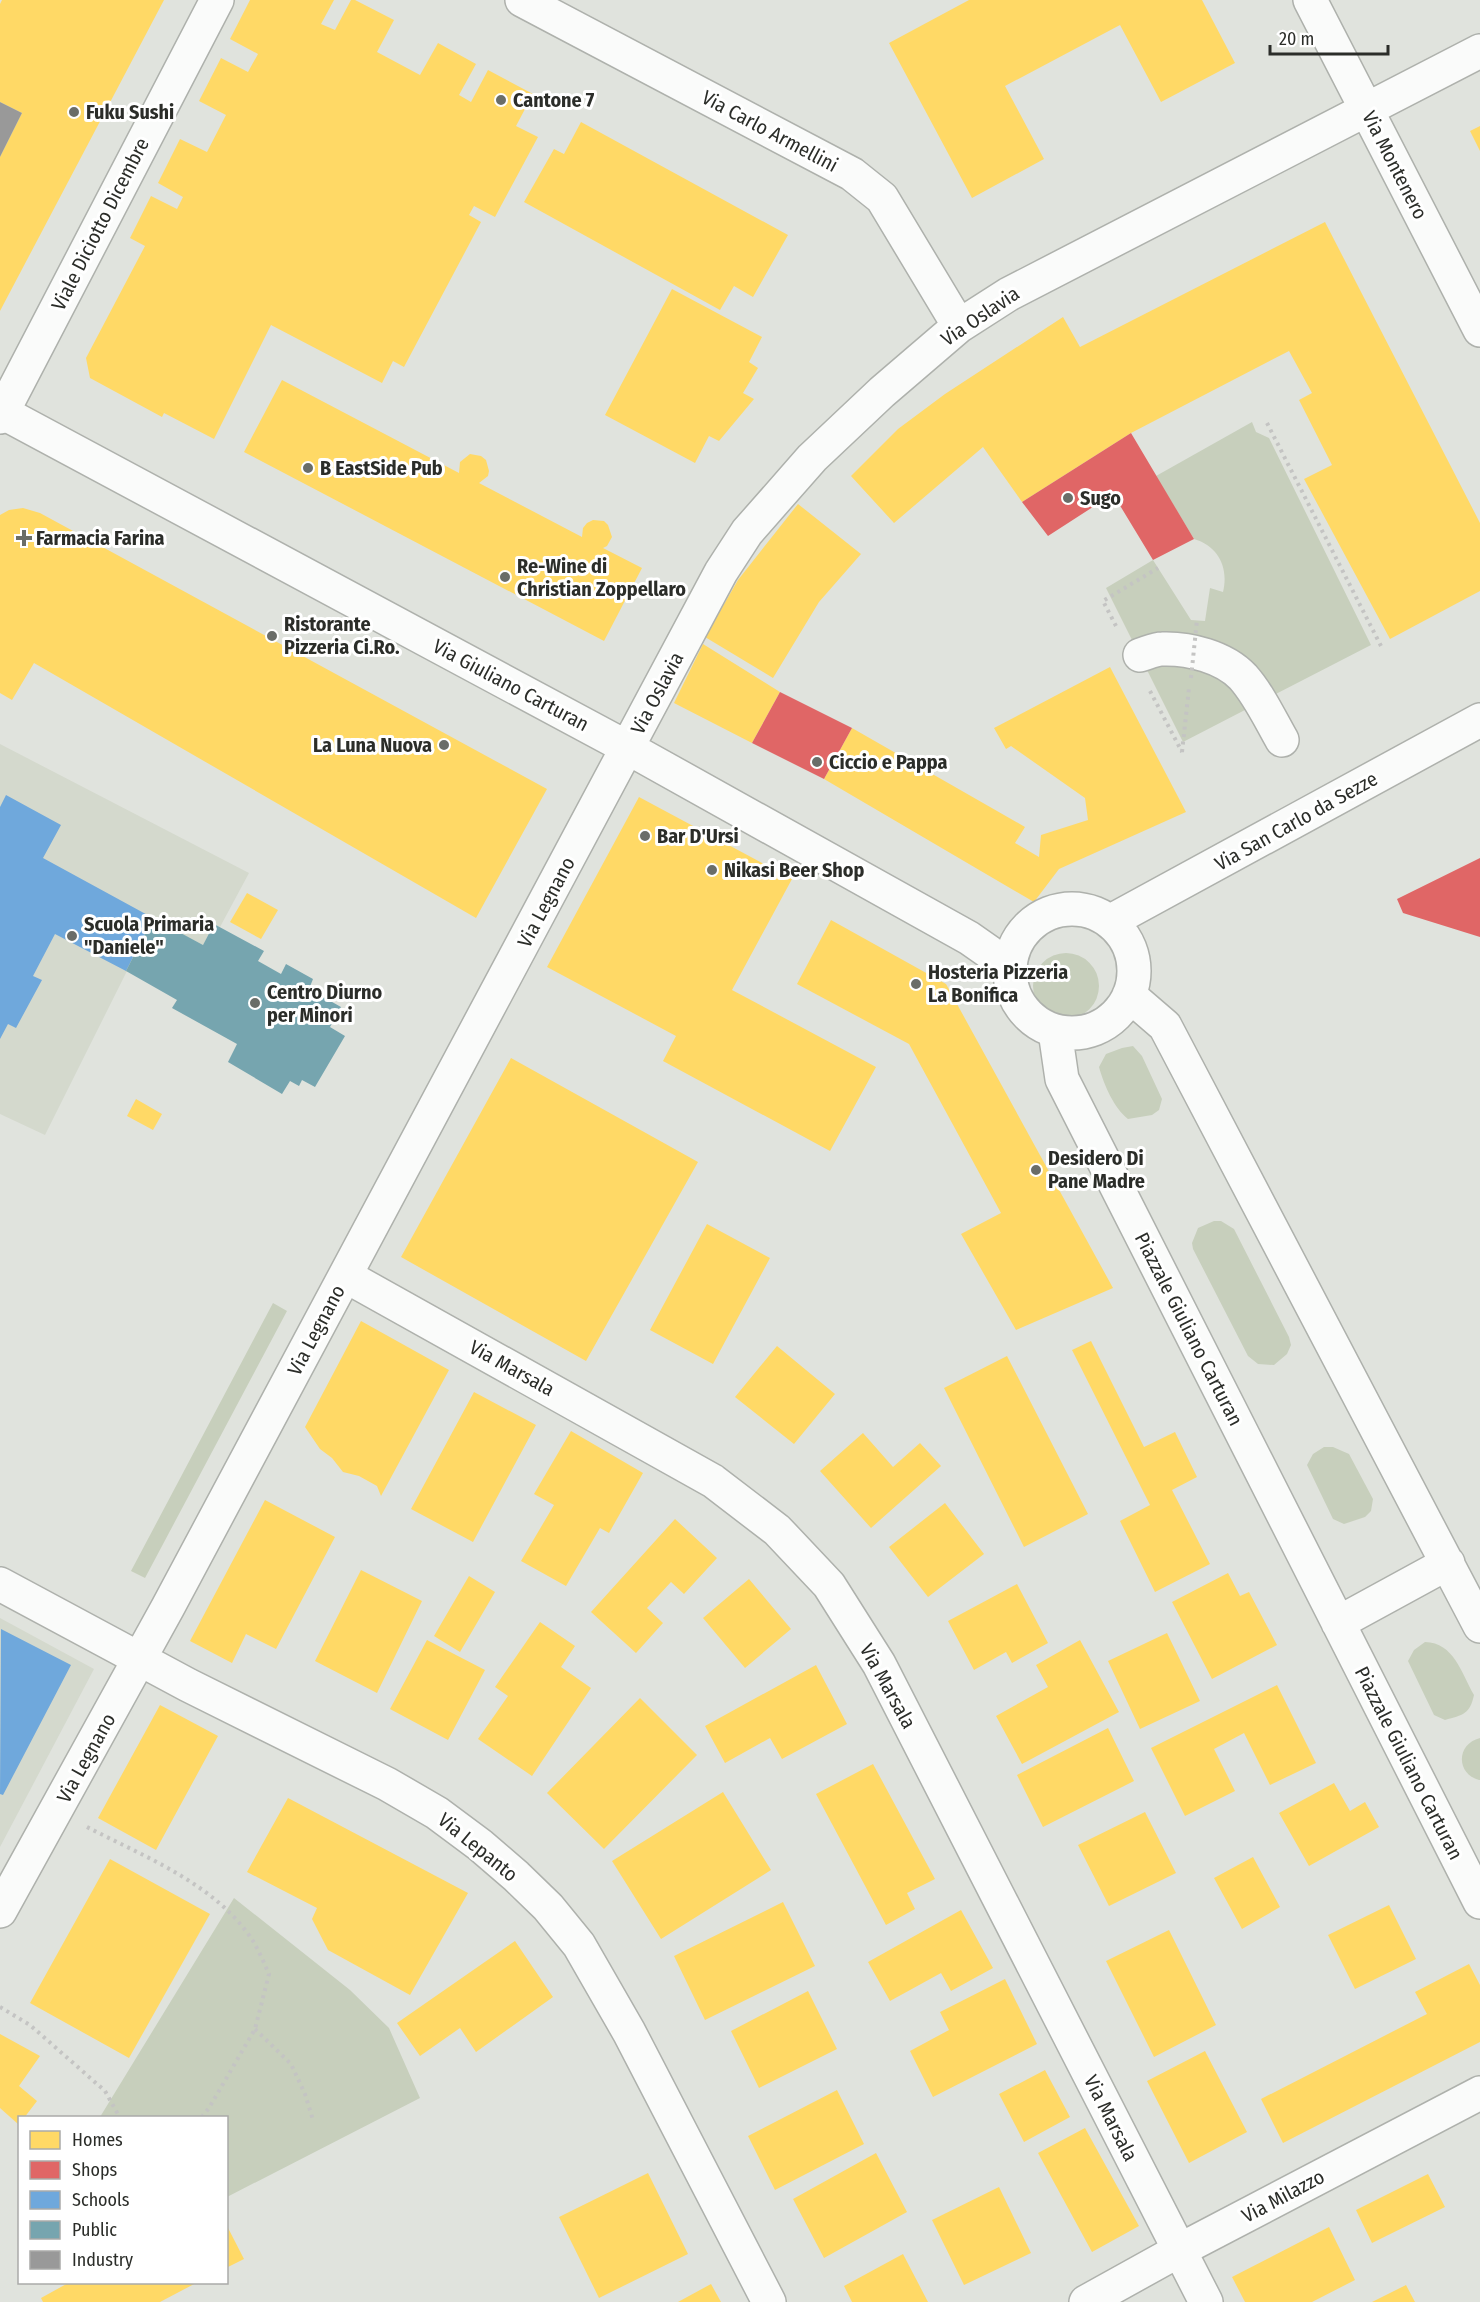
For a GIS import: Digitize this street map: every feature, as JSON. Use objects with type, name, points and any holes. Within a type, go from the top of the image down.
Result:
[{"type":"street","name":"Viale Diciotto Dicembre","points":[[1,413],[217,0]]},
{"type":"street","name":"Via Carlo Armellini","points":[[522,0],[852,174],[869,186],[882,198],[959,326]]},
{"type":"street","name":"Via Montenero","points":[[1310,0],[1480,330]]},
{"type":"street","name":"Via Oslavia","points":[[628,748],[721,572],[747,532],[812,458],[882,392],[959,326],[1009,294],[1480,51]]},
{"type":"street","name":"Via Giuliano Carturan","points":[[1,413],[628,748],[969,938],[989,952],[1010,974]]},
{"type":"street","points":[[1140,655],[1160,649],[1192,651],[1233,669],[1243,677],[1255,694],[1281,740]]},
{"type":"street","name":"Via San Carlo da Sezze","points":[[1111,921],[1480,720]]},
{"type":"street","name":"Via Legnano","points":[[0,1911],[140,1659],[628,748]]},
{"type":"street","points":[[1073,908],[1093,911],[1111,921],[1124,936],[1132,955],[1134,975],[1129,995],[1120,1010],[1106,1023],[1090,1030],[1073,1033],[1055,1031],[1037,1022],[1023,1009],[1014,993],[1010,974],[1012,954],[1021,935],[1035,921],[1053,911],[1073,908]]},
{"type":"street","points":[[1129,995],[1165,1026],[1480,1626]]},
{"type":"street","name":"Piazzale Giuliano Carturan","points":[[1055,1031],[1062,1079],[1480,1902]]},
{"type":"street","name":"Via Marsala","points":[[345,1276],[714,1481],[777,1530],[829,1585],[879,1664],[1206,2302]]},
{"type":"street","points":[[1338,1623],[1448,1563]]},
{"type":"street","name":"Via Lepanto","points":[[0,1584],[140,1659],[387,1784],[437,1813],[480,1845],[548,1907],[579,1946],[629,2032],[769,2302]]},
{"type":"street","name":"Via Milazzo","points":[[1086,2302],[1178,2251],[1480,2093]]},
{"type":"path","points":[[1267,423],[1381,646]]},
{"type":"path","points":[[1182,752],[1197,620]]},
{"type":"path","points":[[57,1811],[176,1873],[218,1902],[253,1941],[269,1974],[255,2029],[203,2116]]},
{"type":"path","points":[[0,2007],[30,2025],[105,2091],[119,2116]]},
{"type":"path","points":[[255,2029],[291,2064],[305,2094],[313,2120]]},
{"type":"shaded area","name":"Scuola Primaria \"Daniele\"","points":[[0,744],[249,873],[220,927],[214,925],[203,945],[153,919],[45,1135],[0,1114]]},
{"type":"shaded area","points":[[0,1618],[94,1669],[0,1847]]},
{"type":"green space","points":[[1252,422],[1256,432],[1269,438],[1371,645],[1183,742],[1106,588],[1153,560],[1191,620],[1205,621],[1210,588],[1223,592],[1223,566],[1210,547],[1194,539],[1156,476]]},
{"type":"green space","points":[[1066,953],[1079,956],[1089,963],[1096,973],[1099,986],[1096,999],[1089,1009],[1079,1016],[1066,1019],[1053,1016],[1043,1009],[1036,999],[1033,986],[1036,973],[1043,963],[1053,956]]},
{"type":"green space","points":[[1133,1046],[1142,1056],[1162,1099],[1159,1110],[1152,1115],[1128,1119],[1110,1096],[1099,1067],[1106,1054]]},
{"type":"green space","points":[[1214,1221],[1221,1221],[1234,1229],[1289,1337],[1291,1345],[1287,1354],[1274,1365],[1258,1364],[1248,1356],[1193,1249],[1192,1243],[1198,1228]]},
{"type":"green space","points":[[273,1303],[287,1311],[145,1578],[131,1571]]},
{"type":"green space","points":[[1324,1447],[1333,1447],[1349,1454],[1373,1499],[1371,1511],[1365,1517],[1344,1524],[1333,1519],[1307,1465],[1313,1454]]},
{"type":"green space","points":[[1425,1642],[1443,1647],[1456,1660],[1474,1695],[1465,1713],[1445,1720],[1434,1715],[1408,1661],[1414,1650]]},
{"type":"green space","points":[[1480,1738],[1479,1780],[1466,1772],[1462,1759],[1466,1746]]},
{"type":"green space","points":[[234,1898],[350,1990],[389,2028],[420,2098],[228,2196],[228,2116],[101,2116]]},
{"type":"building: Homes","points":[[2,0],[164,0],[0,311],[0,157],[22,113],[0,102],[0,4]]},
{"type":"building: Homes","points":[[250,0],[334,0],[321,24],[335,30],[351,0],[355,0],[394,20],[377,52],[420,75],[438,43],[476,64],[459,95],[471,102],[488,70],[533,94],[516,126],[538,137],[495,217],[474,206],[469,215],[481,222],[404,367],[393,361],[382,383],[271,325],[214,439],[164,413],[162,417],[90,378],[86,358],[145,246],[130,238],[151,196],[177,209],[183,197],[158,183],[180,139],[207,152],[226,115],[199,101],[221,58],[248,72],[258,54],[230,39]]},
{"type":"building: Homes","points":[[969,0],[1202,0],[1235,63],[1161,102],[1120,25],[1005,86],[1044,159],[972,198],[889,43]]},
{"type":"building: Homes","points":[[581,122],[788,235],[753,297],[734,286],[720,310],[524,202],[554,149],[564,154]]},
{"type":"building: Homes","points":[[1480,126],[1480,151],[1470,131]]},
{"type":"building: Homes","points":[[1325,222],[1480,523],[1480,591],[1390,639],[1304,479],[1332,465],[1299,400],[1312,393],[1289,351],[1131,433],[1022,502],[983,447],[894,523],[851,476],[898,429],[945,394],[1063,317],[1080,347]]},
{"type":"building: Homes","points":[[672,289],[762,337],[749,362],[758,368],[743,393],[754,399],[719,441],[709,436],[695,463],[605,415]]},
{"type":"building: Homes","points":[[282,380],[459,473],[460,462],[470,454],[481,456],[486,460],[489,471],[488,476],[479,483],[582,537],[583,528],[587,523],[593,520],[604,521],[612,537],[607,546],[603,548],[642,568],[604,641],[244,452]]},
{"type":"building: Homes","points":[[798,504],[861,554],[819,602],[773,678],[705,637],[738,580]]},
{"type":"building: Homes","points":[[23,508],[40,513],[547,789],[476,918],[34,663],[12,700],[0,693],[0,515],[9,510]]},
{"type":"building: Homes","points":[[703,644],[780,692],[752,743],[674,703]]},
{"type":"building: Homes","points":[[1110,667],[1186,812],[1059,869],[1034,902],[824,779],[852,728],[1025,827],[1015,843],[1039,857],[1041,835],[1088,820],[1085,798],[1011,746],[1006,749],[994,728]]},
{"type":"building: Homes","points":[[639,797],[792,879],[732,990],[876,1067],[830,1151],[663,1061],[676,1036],[547,967]]},
{"type":"building: Homes","points":[[247,893],[278,910],[261,939],[230,922]]},
{"type":"building: Homes","points":[[831,920],[946,984],[1113,1288],[1016,1330],[961,1234],[1001,1213],[909,1044],[797,984]]},
{"type":"building: Homes","points":[[511,1058],[698,1162],[586,1361],[401,1257]]},
{"type":"building: Homes","points":[[136,1099],[162,1114],[153,1130],[127,1116]]},
{"type":"building: Homes","points":[[707,1224],[770,1258],[713,1364],[650,1330]]},
{"type":"building: Homes","points":[[361,1321],[449,1370],[381,1496],[377,1486],[359,1476],[343,1472],[332,1458],[320,1449],[305,1427]]},
{"type":"building: Homes","points":[[1091,1341],[1144,1447],[1175,1432],[1197,1477],[1172,1490],[1210,1564],[1155,1592],[1120,1521],[1150,1505],[1072,1350]]},
{"type":"building: Homes","points":[[777,1346],[835,1394],[794,1444],[735,1397]]},
{"type":"building: Homes","points":[[1007,1356],[1088,1514],[1024,1547],[944,1388]]},
{"type":"building: Homes","points":[[474,1392],[536,1425],[473,1542],[411,1509]]},
{"type":"building: Homes","points":[[571,1431],[643,1473],[609,1533],[600,1528],[566,1586],[521,1561],[554,1505],[534,1494]]},
{"type":"building: Homes","points":[[863,1433],[893,1467],[920,1443],[941,1466],[871,1528],[820,1471]]},
{"type":"building: Homes","points":[[265,1500],[335,1537],[276,1649],[246,1634],[232,1663],[190,1641]]},
{"type":"building: Homes","points":[[945,1503],[984,1554],[928,1597],[889,1547]]},
{"type":"building: Homes","points":[[675,1519],[717,1558],[684,1594],[671,1582],[647,1608],[663,1623],[636,1653],[591,1612]]},
{"type":"building: Homes","points":[[361,1570],[422,1601],[377,1693],[315,1661]]},
{"type":"building: Homes","points":[[1228,1573],[1240,1596],[1249,1592],[1277,1645],[1212,1679],[1172,1602]]},
{"type":"building: Homes","points":[[469,1576],[495,1592],[460,1652],[434,1636]]},
{"type":"building: Homes","points":[[749,1579],[791,1629],[745,1668],[703,1618]]},
{"type":"building: Homes","points":[[1017,1584],[1048,1643],[1012,1663],[1006,1652],[974,1670],[948,1621]]},
{"type":"building: Homes","points":[[540,1622],[575,1646],[561,1667],[591,1688],[532,1776],[478,1739],[508,1696],[495,1687]]},
{"type":"building: Homes","points":[[1167,1633],[1200,1701],[1140,1729],[1108,1661]]},
{"type":"building: Homes","points":[[427,1640],[485,1670],[448,1740],[390,1709]]},
{"type":"building: Homes","points":[[1080,1640],[1119,1712],[1022,1764],[996,1716],[1048,1687],[1036,1665]]},
{"type":"building: Homes","points":[[816,1665],[847,1724],[782,1759],[770,1738],[725,1763],[705,1726]]},
{"type":"building: Homes","points":[[1277,1685],[1316,1763],[1270,1785],[1244,1733],[1214,1749],[1235,1791],[1185,1816],[1151,1748]]},
{"type":"building: Homes","points":[[640,1698],[697,1755],[604,1849],[547,1793]]},
{"type":"building: Homes","points":[[160,1705],[218,1736],[156,1850],[98,1818]]},
{"type":"building: Homes","points":[[1108,1728],[1134,1781],[1043,1827],[1017,1775]]},
{"type":"building: Homes","points":[[873,1764],[935,1879],[907,1893],[915,1909],[886,1925],[816,1794]]},
{"type":"building: Homes","points":[[1334,1783],[1350,1811],[1365,1802],[1379,1827],[1309,1866],[1279,1813]]},
{"type":"building: Homes","points":[[723,1792],[771,1870],[661,1939],[612,1861]]},
{"type":"building: Homes","points":[[288,1798],[468,1893],[410,1995],[328,1950],[312,1919],[317,1908],[247,1872]]},
{"type":"building: Homes","points":[[1145,1812],[1176,1873],[1109,1906],[1078,1845]]},
{"type":"building: Homes","points":[[1253,1857],[1280,1907],[1242,1929],[1214,1878]]},
{"type":"building: Homes","points":[[110,1859],[210,1914],[129,2058],[30,2003]]},
{"type":"building: Homes","points":[[783,1902],[815,1966],[705,2020],[674,1956]]},
{"type":"building: Homes","points":[[1389,1905],[1416,1959],[1355,1989],[1328,1935]]},
{"type":"building: Homes","points":[[961,1910],[993,1968],[951,1991],[941,1973],[890,2001],[868,1962]]},
{"type":"building: Homes","points":[[1169,1930],[1216,2025],[1154,2057],[1106,1961]]},
{"type":"building: Homes","points":[[515,1941],[553,1997],[476,2052],[460,2028],[420,2056],[397,2023]]},
{"type":"building: Homes","points":[[1469,1964],[1480,1985],[1480,2042],[1283,2143],[1261,2099],[1427,2014],[1415,1992]]},
{"type":"building: Homes","points":[[1005,1979],[1037,2044],[933,2097],[910,2051],[949,2030],[940,2012]]},
{"type":"building: Homes","points":[[808,1991],[837,2049],[759,2088],[731,2031]]},
{"type":"building: Homes","points":[[0,2034],[40,2056],[19,2086],[37,2101],[26,2116],[18,2116],[18,2124],[0,2108]]},
{"type":"building: Homes","points":[[1205,2051],[1247,2132],[1189,2163],[1147,2081]]},
{"type":"building: Homes","points":[[1045,2070],[1070,2117],[1024,2142],[999,2094]]},
{"type":"building: Homes","points":[[837,2090],[864,2144],[775,2190],[748,2136]]},
{"type":"building: Homes","points":[[1085,2128],[1139,2226],[1092,2252],[1038,2153]]},
{"type":"building: Homes","points":[[876,2153],[907,2212],[824,2258],[793,2199]]},
{"type":"building: Homes","points":[[648,2173],[688,2254],[599,2298],[559,2217]]},
{"type":"building: Homes","points":[[1428,2174],[1445,2207],[1372,2243],[1356,2210]]},
{"type":"building: Homes","points":[[999,2187],[1031,2253],[964,2285],[932,2220]]},
{"type":"building: Homes","points":[[1329,2227],[1355,2280],[1312,2302],[1245,2302],[1232,2277]]},
{"type":"building: Homes","points":[[228,2228],[244,2259],[228,2267]]},
{"type":"building: Homes","points":[[903,2254],[928,2302],[852,2302],[844,2286]]},
{"type":"building: Homes","points":[[66,2284],[194,2284],[160,2302],[43,2302],[41,2298]]},
{"type":"building: Homes","points":[[711,2284],[721,2302],[678,2302]]},
{"type":"building: Homes","points":[[1406,2285],[1415,2302],[1372,2302]]},
{"type":"building: Shops","name":"Sugo","points":[[1131,433],[1194,539],[1153,560],[1113,494],[1048,536],[1022,502]]},
{"type":"building: Shops","points":[[780,692],[852,728],[824,779],[752,743]]},
{"type":"building: Shops","points":[[1480,858],[1480,937],[1403,913],[1397,899]]},
{"type":"building: Schools","points":[[6,795],[61,825],[43,858],[153,918],[126,971],[55,934],[33,976],[42,980],[16,1028],[8,1024],[0,1039],[0,807]]},
{"type":"building: Schools","points":[[1,1629],[71,1665],[3,1795],[0,1794]]},
{"type":"building: Public","name":"Centro Diurno per Minori","points":[[153,918],[203,945],[214,924],[264,951],[258,961],[281,974],[286,964],[313,979],[309,989],[341,1007],[330,1027],[345,1036],[315,1087],[302,1080],[299,1086],[290,1081],[282,1094],[228,1062],[237,1044],[172,1008],[177,1000],[126,971]]},
{"type":"building: Industry","points":[[0,102],[22,113],[0,157]]},
{"type":"place","name":"Cantone 7","points":[[501,100]]},
{"type":"place","name":"Fuku Sushi","points":[[74,112]]},
{"type":"place","name":"B EastSide Pub","points":[[308,468]]},
{"type":"place","name":"Sugo","points":[[1068,498]]},
{"type":"place","name":"Farmacia Farina","points":[[24,538]]},
{"type":"place","name":"Re-Wine di Christian Zoppellaro","points":[[505,577]]},
{"type":"place","name":"Ristorante Pizzeria Ci.Ro.","points":[[272,636]]},
{"type":"place","name":"La Luna Nuova","points":[[444,745]]},
{"type":"place","name":"Ciccio e Pappa","points":[[817,762]]},
{"type":"place","name":"Bar D'Ursi","points":[[645,836]]},
{"type":"place","name":"Nikasi Beer Shop","points":[[712,870]]},
{"type":"place","name":"Scuola Primaria \"Daniele\"","points":[[72,936]]},
{"type":"place","name":"Hosteria Pizzeria La Bonifica","points":[[916,984]]},
{"type":"place","name":"Centro Diurno per Minori","points":[[255,1003]]},
{"type":"place","name":"Desidero Di Pane Madre","points":[[1036,1170]]}]
